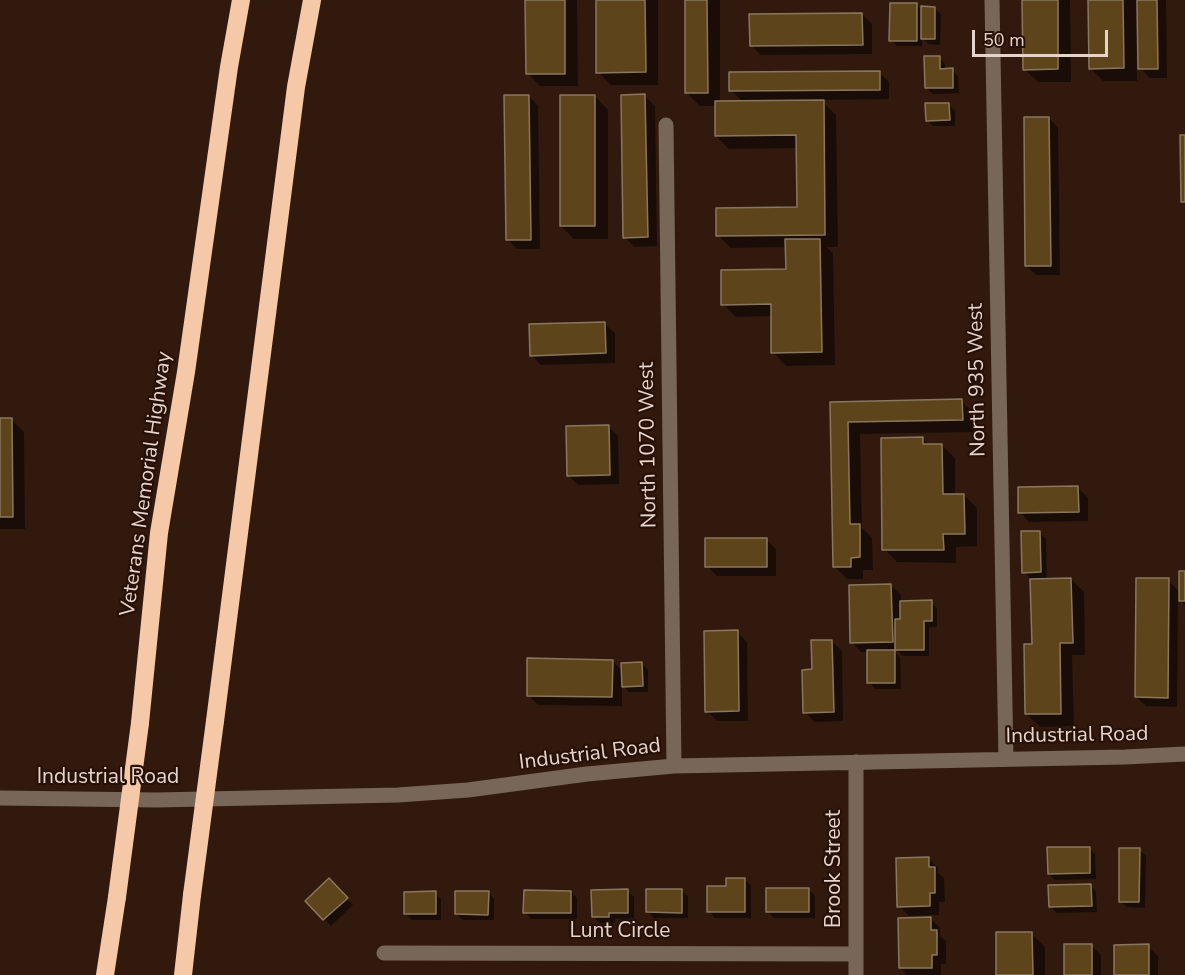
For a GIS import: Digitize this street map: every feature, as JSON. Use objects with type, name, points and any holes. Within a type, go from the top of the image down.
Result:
[{"type":"highway","name":"Veterans Memorial Highway","points":[[105,975],[140,723],[159,534],[186,372],[229,67],[241,0]]},
{"type":"highway","points":[[183,975],[296,87],[312,0]]},
{"type":"street","name":"North 935 West","points":[[992,0],[1006,759]]},
{"type":"street","name":"North 1070 West","points":[[666,124],[674,766]]},
{"type":"street","name":"Industrial Road","points":[[0,798],[156,800],[433,794],[598,772],[674,766],[1185,754]]},
{"type":"street","name":"Brook Street","points":[[856,762],[856,975]]},
{"type":"street","name":"Lunt Circle","points":[[384,953],[856,954]]},
{"type":"building","points":[[525,0],[565,0],[565,74],[526,74]]},
{"type":"building","points":[[596,0],[645,0],[646,72],[596,73]]},
{"type":"building","points":[[685,0],[707,0],[708,93],[685,93]]},
{"type":"building","points":[[1022,0],[1058,0],[1058,69],[1023,70]]},
{"type":"building","points":[[1088,0],[1123,0],[1124,68],[1089,69]]},
{"type":"building","points":[[1137,0],[1157,0],[1158,69],[1138,69]]},
{"type":"building","points":[[890,3],[917,3],[917,41],[889,41]]},
{"type":"building","points":[[921,6],[935,7],[935,39],[921,39]]},
{"type":"building","points":[[862,13],[863,45],[750,46],[749,14]]},
{"type":"building","points":[[924,56],[940,56],[940,69],[953,68],[953,88],[925,88]]},
{"type":"building","points":[[880,71],[880,90],[729,91],[729,72]]},
{"type":"building","points":[[645,94],[648,237],[623,238],[621,95]]},
{"type":"building","points":[[504,95],[529,95],[531,240],[506,240]]},
{"type":"building","points":[[560,95],[595,95],[595,226],[560,226]]},
{"type":"building","points":[[824,100],[825,235],[716,236],[716,208],[797,207],[796,135],[715,136],[715,101]]},
{"type":"building","points":[[925,103],[949,103],[950,120],[926,121]]},
{"type":"building","points":[[1024,117],[1049,117],[1051,266],[1025,266]]},
{"type":"building","points":[[1180,135],[1185,135],[1185,202],[1181,202]]},
{"type":"building","points":[[785,239],[820,239],[822,352],[771,353],[771,304],[721,305],[721,270],[786,269]]},
{"type":"building","points":[[605,322],[606,353],[530,356],[529,324]]},
{"type":"building","points":[[962,399],[963,420],[848,422],[850,524],[860,524],[860,557],[851,558],[851,567],[833,567],[830,402]]},
{"type":"building","points":[[0,418],[12,418],[13,517],[0,517]]},
{"type":"building","points":[[609,425],[610,475],[567,476],[566,426]]},
{"type":"building","points":[[923,437],[923,444],[942,444],[943,494],[964,494],[965,534],[943,534],[944,550],[882,550],[881,438]]},
{"type":"building","points":[[1078,486],[1079,512],[1018,513],[1018,487]]},
{"type":"building","points":[[1021,531],[1040,531],[1041,572],[1022,573]]},
{"type":"building","points":[[705,538],[767,538],[767,567],[705,567]]},
{"type":"building","points":[[1179,571],[1185,571],[1185,601],[1179,601]]},
{"type":"building","points":[[1071,578],[1073,643],[1060,643],[1061,714],[1025,714],[1024,644],[1032,644],[1030,579]]},
{"type":"building","points":[[1136,578],[1169,578],[1168,698],[1135,697]]},
{"type":"building","points":[[891,584],[893,642],[850,643],[849,585]]},
{"type":"building","points":[[932,600],[932,621],[924,621],[924,650],[895,650],[895,619],[900,619],[900,601]]},
{"type":"building","points":[[738,630],[739,711],[705,712],[704,631]]},
{"type":"building","points":[[811,640],[832,640],[834,712],[803,713],[802,670],[812,669]]},
{"type":"building","points":[[867,650],[895,650],[895,683],[867,683]]},
{"type":"building","points":[[527,658],[613,660],[612,697],[527,696]]},
{"type":"building","points":[[642,662],[643,686],[622,687],[621,663]]},
{"type":"building","points":[[1047,847],[1090,847],[1090,873],[1048,874]]},
{"type":"building","points":[[1119,848],[1140,848],[1139,902],[1119,902]]},
{"type":"building","points":[[929,857],[929,867],[935,867],[935,893],[930,893],[930,906],[897,907],[896,858]]},
{"type":"building","points":[[329,878],[348,898],[323,920],[305,901]]},
{"type":"building","points":[[726,878],[745,878],[745,912],[707,912],[707,886],[726,886]]},
{"type":"building","points":[[1091,884],[1092,906],[1049,907],[1048,885]]},
{"type":"building","points":[[766,888],[809,888],[809,912],[766,912]]},
{"type":"building","points":[[628,889],[628,913],[609,913],[609,917],[592,917],[591,890]]},
{"type":"building","points":[[646,889],[682,889],[682,913],[646,912]]},
{"type":"building","points":[[524,890],[571,891],[571,913],[523,913]]},
{"type":"building","points":[[436,891],[436,914],[404,914],[404,892]]},
{"type":"building","points":[[455,891],[489,891],[488,915],[455,914]]},
{"type":"building","points":[[931,917],[931,930],[937,930],[937,955],[932,955],[932,968],[899,968],[898,918]]},
{"type":"building","points":[[996,932],[1032,932],[1033,975],[996,975]]},
{"type":"building","points":[[1064,944],[1092,944],[1092,975],[1064,975]]},
{"type":"building","points":[[1149,944],[1149,975],[1114,975],[1114,945]]}]
